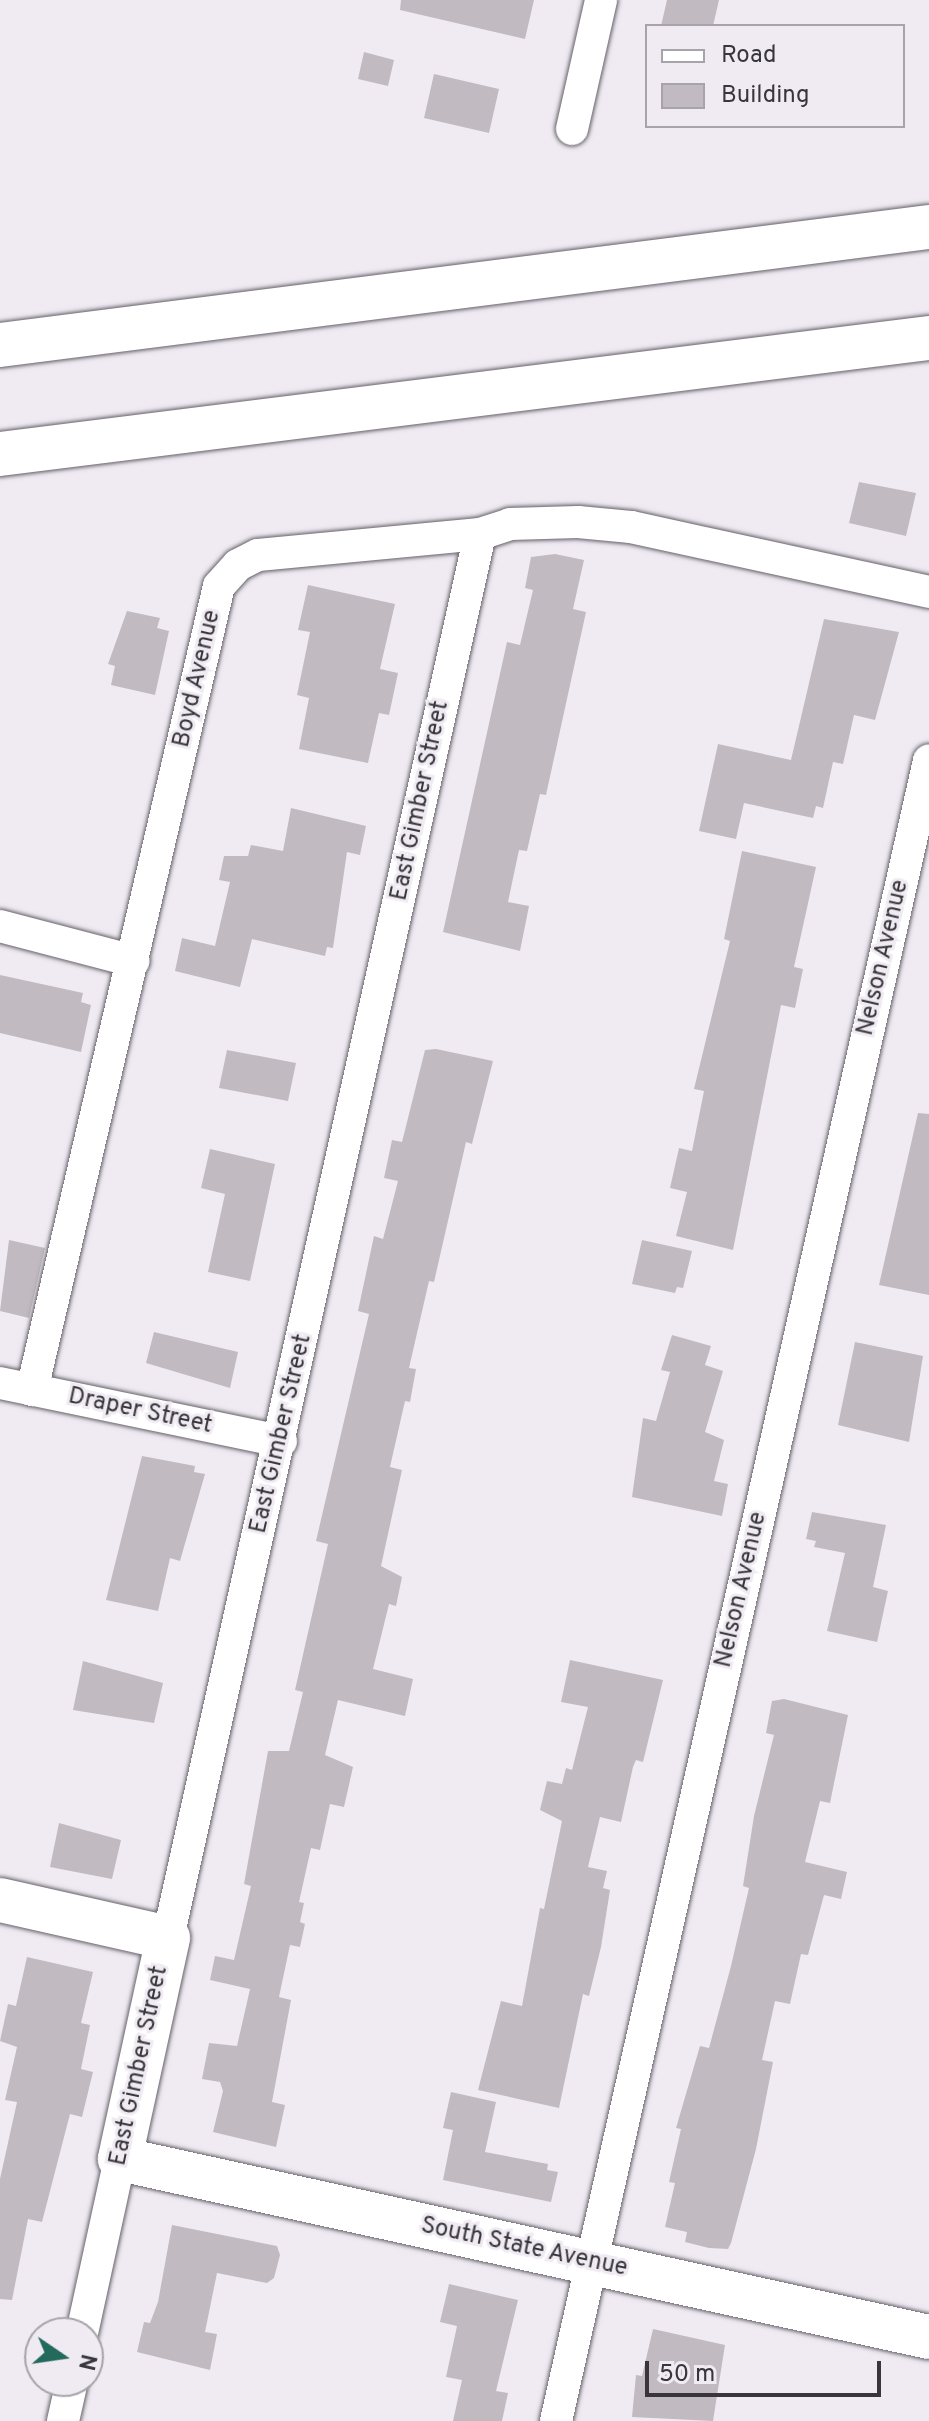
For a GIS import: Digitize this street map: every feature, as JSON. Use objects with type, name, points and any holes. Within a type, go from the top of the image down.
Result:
[{"type":"main road","points":[[0,345],[929,227]]},
{"type":"main road","points":[[0,454],[927,338]]},
{"type":"main road","points":[[0,1900],[168,1938]]},
{"type":"main road","name":"East Gimber Street","points":[[120,2159],[168,1938]]},
{"type":"main road","name":"South State Avenue","points":[[120,2159],[929,2337]]},
{"type":"street","points":[[572,129],[601,0]]},
{"type":"street","name":"Boyd Avenue","points":[[32,1390],[219,586],[238,565],[258,555],[480,534],[510,524],[578,522],[631,527],[929,592]]},
{"type":"street","name":"East Gimber Street","points":[[168,1938],[281,1441],[480,534]]},
{"type":"street","name":"Nelson Avenue","points":[[556,2421],[929,760]]},
{"type":"street","points":[[0,926],[133,961]]},
{"type":"street","name":"Draper Street","points":[[0,1383],[281,1441]]},
{"type":"street","name":"East Gimber Street","points":[[85,2317],[120,2159]]},
{"type":"street","points":[[63,2421],[68,2397]]},
{"type":"building","points":[[401,0],[534,0],[525,39],[400,10]]},
{"type":"building","points":[[667,0],[719,0],[713,24],[661,24]]},
{"type":"building","points":[[364,52],[394,60],[388,86],[358,79]]},
{"type":"building","points":[[434,74],[499,89],[489,133],[424,118]]},
{"type":"building","points":[[859,482],[916,493],[906,536],[849,523]]},
{"type":"building","points":[[555,554],[584,560],[573,609],[586,612],[546,795],[540,794],[527,851],[519,850],[508,902],[529,906],[520,951],[443,932],[507,642],[520,645],[533,590],[525,588],[531,557]]},
{"type":"building","points":[[308,585],[395,604],[380,669],[398,673],[389,715],[379,713],[368,763],[299,749],[309,698],[297,695],[310,632],[298,630]]},
{"type":"building","points":[[127,611],[160,618],[157,628],[169,631],[155,695],[111,685],[115,666],[108,664]]},
{"type":"building","points":[[824,619],[899,632],[875,720],[854,715],[843,764],[833,762],[823,808],[816,806],[813,818],[744,803],[736,839],[699,831],[718,744],[791,760]]},
{"type":"building","points":[[291,808],[366,826],[360,855],[347,852],[333,948],[327,947],[325,956],[252,939],[240,987],[175,971],[182,938],[215,946],[230,882],[219,880],[224,856],[248,856],[251,845],[283,851]]},
{"type":"building","points":[[742,851],[816,867],[794,967],[803,969],[795,1008],[781,1005],[733,1250],[676,1236],[687,1192],[670,1188],[679,1148],[692,1151],[704,1091],[694,1089],[730,941],[724,939]]},
{"type":"building","points":[[0,975],[83,993],[81,1002],[91,1005],[81,1052],[0,1033]]},
{"type":"building","points":[[436,1049],[493,1061],[472,1144],[466,1142],[434,1282],[429,1281],[409,1368],[416,1369],[410,1402],[405,1401],[390,1467],[402,1470],[381,1566],[402,1577],[396,1606],[389,1604],[373,1669],[413,1679],[405,1716],[338,1700],[325,1755],[353,1767],[344,1807],[330,1804],[320,1850],[311,1848],[299,1902],[304,1903],[300,1922],[305,1924],[300,1947],[290,1945],[279,1997],[291,2000],[272,2102],[285,2105],[276,2147],[213,2132],[223,2091],[220,2082],[202,2079],[209,2043],[237,2046],[250,1989],[210,1980],[215,1956],[234,1960],[251,1886],[244,1884],[268,1751],[289,1751],[303,1692],[295,1690],[328,1544],[316,1541],[369,1314],[358,1311],[374,1236],[383,1239],[398,1181],[384,1178],[392,1140],[402,1142],[425,1050]]},
{"type":"building","points":[[227,1050],[296,1063],[288,1101],[219,1088]]},
{"type":"building","points":[[918,1113],[929,1114],[929,1295],[879,1285]]},
{"type":"building","points":[[210,1149],[275,1164],[250,1281],[208,1272],[225,1194],[201,1188]]},
{"type":"building","points":[[9,1240],[45,1248],[29,1318],[0,1311]]},
{"type":"building","points":[[642,1240],[692,1251],[683,1288],[677,1287],[675,1293],[632,1284]]},
{"type":"building","points":[[154,1332],[238,1352],[230,1388],[146,1363]]},
{"type":"building","points":[[672,1335],[711,1346],[705,1365],[723,1371],[705,1432],[724,1440],[714,1481],[728,1484],[722,1516],[632,1497],[643,1418],[656,1421],[670,1372],[661,1370]]},
{"type":"building","points":[[855,1342],[923,1356],[909,1442],[838,1425]]},
{"type":"building","points":[[142,1456],[195,1466],[194,1472],[205,1474],[180,1561],[170,1558],[158,1611],[106,1600]]},
{"type":"building","points":[[812,1512],[886,1525],[873,1587],[888,1591],[877,1642],[827,1631],[845,1553],[814,1547],[816,1541],[806,1539]]},
{"type":"building","points":[[570,1660],[663,1680],[643,1762],[636,1760],[633,1767],[621,1822],[600,1817],[588,1867],[607,1871],[603,1888],[610,1890],[601,1947],[589,1996],[583,1994],[559,2108],[478,2090],[501,2001],[522,2006],[540,1908],[544,1909],[562,1821],[540,1810],[547,1781],[562,1784],[566,1768],[572,1770],[588,1707],[561,1702]]},
{"type":"building","points":[[83,1661],[163,1683],[154,1723],[73,1710]]},
{"type":"building","points":[[784,1699],[848,1715],[830,1803],[820,1801],[805,1862],[847,1872],[841,1899],[824,1895],[808,1955],[801,1954],[790,2004],[775,2001],[762,2060],[773,2062],[756,2149],[731,2243],[728,2249],[709,2248],[685,2242],[687,2232],[665,2227],[675,2183],[669,2182],[681,2129],[676,2128],[700,2046],[709,2048],[731,1966],[749,1888],[743,1886],[754,1816],[774,1735],[766,1733],[772,1701]]},
{"type":"building","points":[[59,1823],[121,1840],[112,1879],[50,1867]]},
{"type":"building","points":[[27,1957],[93,1972],[81,2023],[90,2025],[81,2069],[93,2072],[82,2117],[70,2114],[42,2222],[28,2219],[12,2300],[0,2299],[0,2179],[17,2102],[5,2100],[17,2047],[0,2041],[8,2004],[16,2006]]},
{"type":"building","points":[[451,2092],[496,2102],[485,2152],[548,2164],[547,2170],[558,2172],[551,2202],[443,2180],[453,2130],[443,2128]]},
{"type":"building","points":[[172,2225],[277,2246],[280,2255],[274,2278],[267,2283],[217,2273],[205,2332],[217,2334],[210,2370],[137,2352],[144,2322],[150,2323],[158,2302]]},
{"type":"building","points":[[449,2284],[518,2300],[496,2391],[508,2393],[502,2421],[453,2421],[462,2380],[446,2377],[457,2326],[440,2322]]},
{"type":"building","points":[[653,2329],[725,2345],[713,2421],[632,2417],[636,2375],[642,2376]]}]
